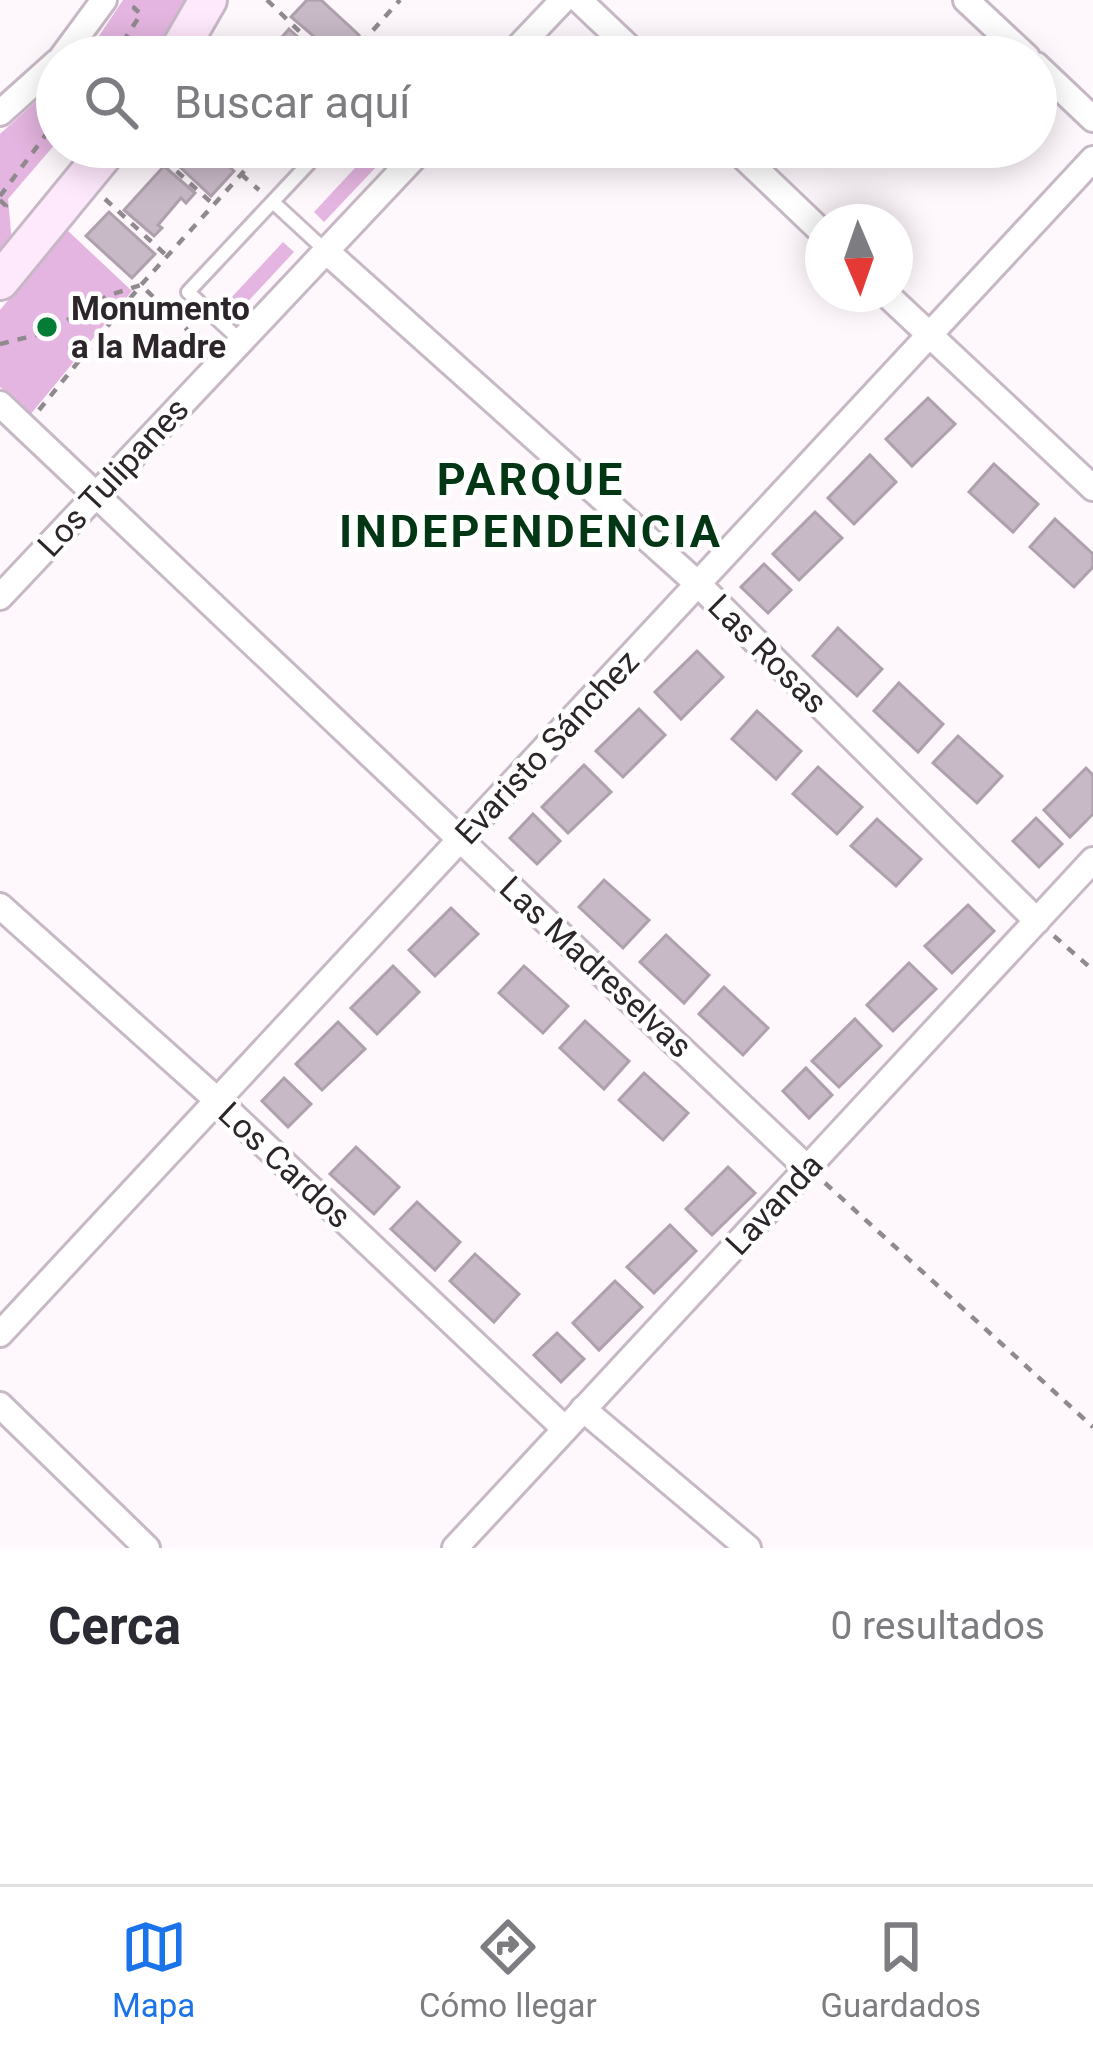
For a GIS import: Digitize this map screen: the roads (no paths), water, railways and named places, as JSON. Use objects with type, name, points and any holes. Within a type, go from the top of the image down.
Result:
[{"type":"main road","points":[[187,36],[208,0]]},
{"type":"main road","points":[[0,281],[92,168]]},
{"type":"street","points":[[77,36],[104,0]]},
{"type":"street","points":[[529,36],[563,0]]},
{"type":"street","points":[[579,0],[617,36]]},
{"type":"street","points":[[966,0],[1005,36]]},
{"type":"street","points":[[0,112],[36,80]]},
{"type":"street","points":[[1057,85],[1093,118]]},
{"type":"street","name":"Evaristo Sánchez","points":[[0,1334],[1093,159]]},
{"type":"street","name":"Los Tulipanes","points":[[0,597],[401,168]]},
{"type":"street","points":[[755,168],[805,216]]},
{"type":"street","name":"Las Rosas","points":[[326,251],[698,584],[1036,921]]},
{"type":"street","points":[[905,312],[1093,488]]},
{"type":"street","name":"Las Madreselvas","points":[[0,404],[808,1168]]},
{"type":"street","name":"Lavanda","points":[[454,1548],[1093,860]]},
{"type":"street","name":"Los Cardos","points":[[0,906],[217,1100],[565,1429]]},
{"type":"street","points":[[0,1405],[147,1548]]},
{"type":"street","points":[[584,1409],[748,1548]]},
{"type":"lane","points":[[241,341],[188,292],[305,168]]},
{"type":"lane","points":[[273,202],[326,251]]},
{"type":"place","name":"Monumento a la Madre","points":[[47,327]]},
{"type":"district","name":"PARQUE INDEPENDENCIA","points":[[531,505]]}]
